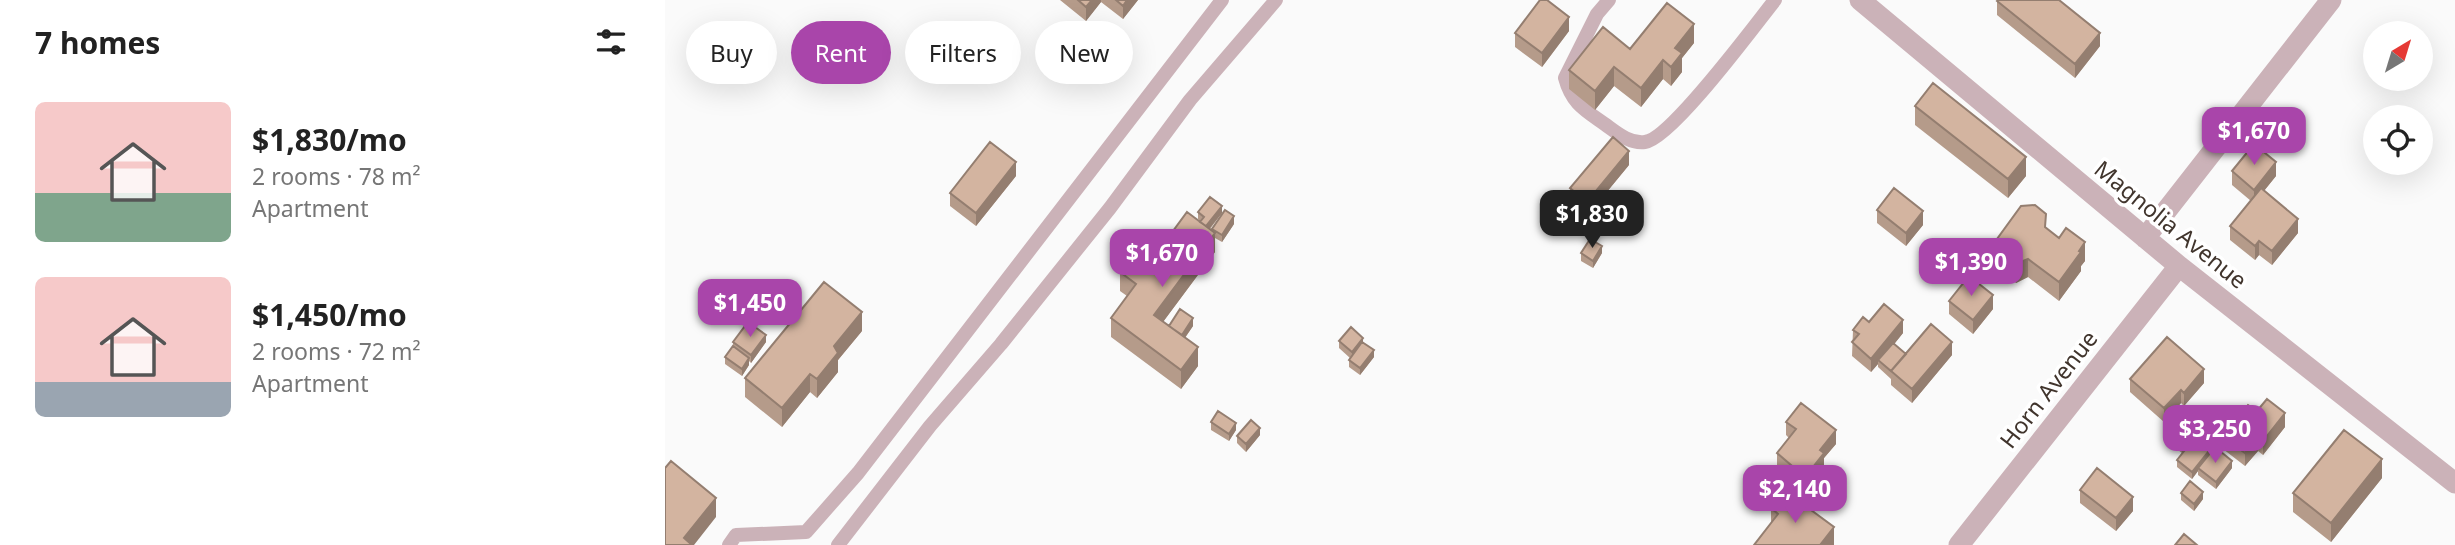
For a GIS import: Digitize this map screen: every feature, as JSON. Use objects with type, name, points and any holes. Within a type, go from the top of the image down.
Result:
[{"type":"street","name":"Magnolia Avenue","points":[[1860,0],[2179,266],[2455,483]]},
{"type":"street","points":[[2145,238],[2331,0]]},
{"type":"street","name":"Horn Avenue","points":[[1959,545],[2179,266]]},
{"type":"lane","points":[[797,545],[857,473],[1221,0]]},
{"type":"lane","points":[[838,545],[930,426],[1001,344],[1110,208],[1190,100],[1276,0]]},
{"type":"lane","points":[[1609,0],[1597,14],[1565,78],[1570,97],[1591,114],[1627,139],[1646,142],[1660,135],[1681,116],[1775,0]]},
{"type":"lane","points":[[729,545],[736,535],[806,533]]},
{"type":"building","points":[[1078,0],[1092,0],[1086,7]]},
{"type":"building","points":[[1116,0],[1127,0],[1123,6]]},
{"type":"building","points":[[1540,0],[1547,0],[1569,17],[1542,53],[1515,33]]},
{"type":"building","points":[[1998,0],[2059,0],[2100,33],[2075,64]]},
{"type":"building","points":[[1667,3],[1694,24],[1675,48],[1682,53],[1671,67],[1663,60],[1641,88],[1614,67],[1595,91],[1569,70],[1603,27],[1630,49]]},
{"type":"building","points":[[1933,83],[2026,157],[2008,179],[1915,106]]},
{"type":"building","points":[[1613,137],[1629,151],[1587,202],[1570,188]]},
{"type":"building","points":[[990,142],[1016,162],[976,213],[950,193]]},
{"type":"building","points":[[2254,144],[2276,162],[2254,190],[2232,171]]},
{"type":"building","points":[[1894,188],[1923,211],[1906,233],[1877,210]]},
{"type":"building","points":[[2261,188],[2298,219],[2272,251],[2259,241],[2255,246],[2230,226]]},
{"type":"building","points":[[1210,197],[1222,206],[1206,226],[1200,222],[1204,217],[1198,212]]},
{"type":"building","points":[[1565,199],[1583,211],[1576,222],[1557,210]]},
{"type":"building","points":[[2035,205],[2046,214],[2045,227],[2059,238],[2066,228],[2085,242],[2059,282],[2028,259],[2016,264],[2000,253],[1997,239],[2021,206]]},
{"type":"building","points":[[1225,210],[1234,216],[1222,235],[1212,229]]},
{"type":"building","points":[[1187,212],[1215,233],[1154,315],[1198,347],[1181,370],[1111,318],[1136,284],[1120,272],[1133,255],[1140,260],[1148,249],[1141,244],[1145,239],[1159,250]]},
{"type":"building","points":[[1590,239],[1602,246],[1593,261],[1581,253]]},
{"type":"building","points":[[1969,276],[1993,295],[1973,320],[1949,301]]},
{"type":"building","points":[[824,282],[862,312],[834,346],[838,353],[817,379],[810,374],[782,408],[745,378]]},
{"type":"building","points":[[1884,304],[1903,320],[1871,359],[1852,342],[1859,334],[1853,330],[1863,317],[1869,322]]},
{"type":"building","points":[[1180,309],[1193,318],[1182,335],[1169,326]]},
{"type":"building","points":[[748,322],[766,335],[751,355],[733,342]]},
{"type":"building","points":[[1931,324],[1952,342],[1912,389],[1891,371]]},
{"type":"building","points":[[1351,327],[1363,338],[1352,352],[1339,341]]},
{"type":"building","points":[[2167,337],[2204,369],[2184,393],[2181,390],[2164,408],[2130,379]]},
{"type":"building","points":[[1362,342],[1374,350],[1360,368],[1349,360]]},
{"type":"building","points":[[1893,343],[1906,354],[1891,371],[1878,360]]},
{"type":"building","points":[[733,346],[749,358],[742,369],[725,357]]},
{"type":"building","points":[[2267,399],[2285,413],[2263,441],[2258,437],[2245,453],[2223,436],[2248,405],[2257,411]]},
{"type":"building","points":[[1801,403],[1836,430],[1820,450],[1824,453],[1805,477],[1777,453],[1796,429],[1786,422]]},
{"type":"building","points":[[1218,411],[1236,423],[1229,434],[1211,422]]},
{"type":"building","points":[[1251,420],[1260,428],[1246,444],[1237,436]]},
{"type":"building","points":[[2178,427],[2190,437],[2182,447],[2170,436]]},
{"type":"building","points":[[2344,430],[2382,459],[2331,523],[2293,493]]},
{"type":"building","points":[[2197,435],[2212,447],[2192,472],[2177,460]]},
{"type":"building","points":[[2215,447],[2232,461],[2216,482],[2198,468]]},
{"type":"building","points":[[671,461],[716,498],[684,538],[692,545],[665,545],[665,468]]},
{"type":"building","points":[[2097,468],[2133,497],[2116,518],[2080,490]]},
{"type":"building","points":[[2190,481],[2203,492],[2194,504],[2181,493]]},
{"type":"building","points":[[1781,494],[1789,500],[1792,496],[1834,527],[1820,545],[1754,545],[1778,514],[1771,508]]},
{"type":"building","points":[[2184,534],[2197,545],[2175,545]]}]
